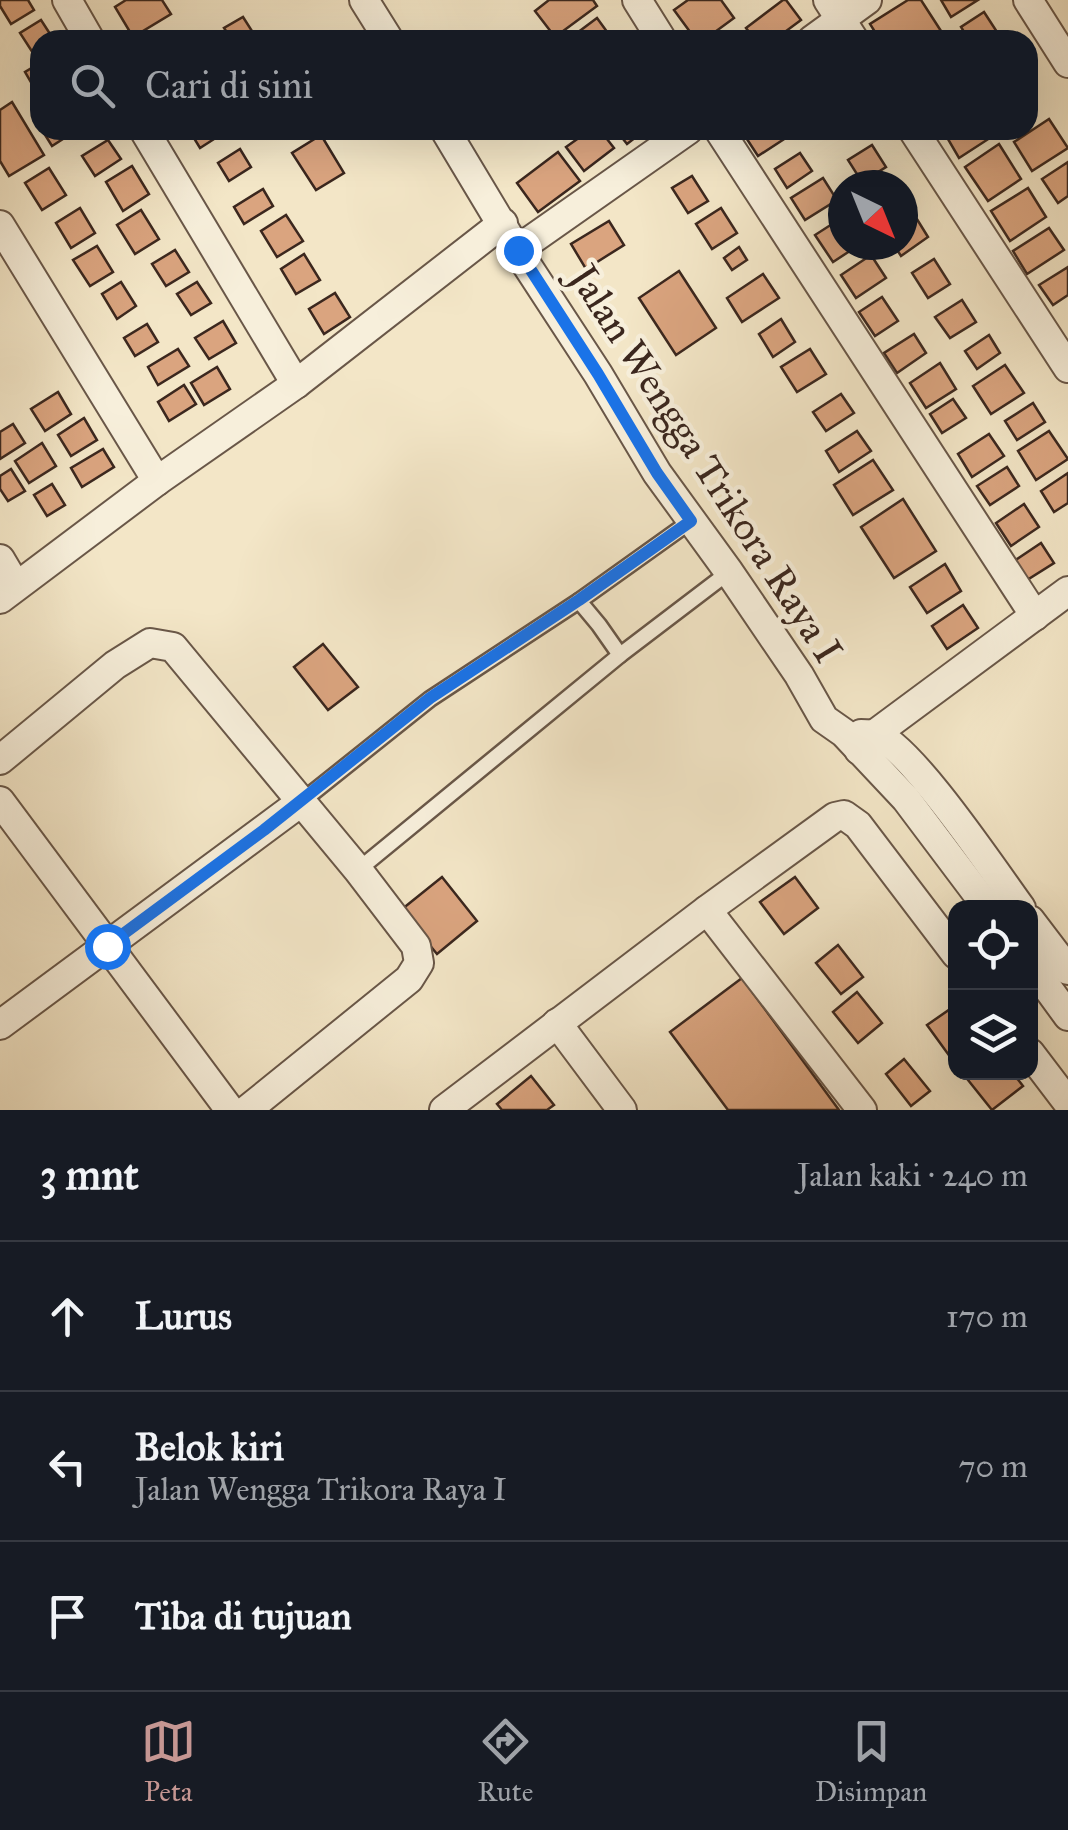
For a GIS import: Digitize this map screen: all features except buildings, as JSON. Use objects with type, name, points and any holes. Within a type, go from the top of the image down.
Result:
[{"type":"street","points":[[67,0],[84,30]]},
{"type":"street","points":[[364,0],[383,30]]},
{"type":"street","points":[[637,0],[656,30]]},
{"type":"street","points":[[841,20],[867,0]]},
{"type":"street","points":[[1028,0],[1068,63]]},
{"type":"street","points":[[150,140],[296,384]]},
{"type":"street","name":"Jalan Wengga Trikora Raya I","points":[[451,140],[657,473],[729,572],[824,718],[860,739],[900,752],[958,821],[1016,900]]},
{"type":"street","points":[[518,250],[674,140]]},
{"type":"street","points":[[726,140],[1035,616]]},
{"type":"street","points":[[919,140],[1068,368]]},
{"type":"street","points":[[0,560],[8,592],[296,384],[502,223]]},
{"type":"street","points":[[0,226],[157,481]]},
{"type":"street","points":[[860,739],[1068,592]]},
{"type":"street","points":[[0,760],[150,643],[173,647],[416,946],[419,963],[409,979],[246,1110]]},
{"type":"street","name":"Jalan Wengga Trikora Raya I","points":[[860,739],[982,900]]},
{"type":"street","points":[[0,801],[230,1110]]},
{"type":"street","points":[[0,1025],[300,802]]},
{"type":"street","points":[[444,1110],[834,817],[844,814],[858,825],[948,943]]},
{"type":"street","points":[[707,910],[862,1110]]},
{"type":"street","points":[[1038,931],[1068,970]]},
{"type":"street","points":[[1038,975],[1068,1016]]},
{"type":"street","points":[[557,1024],[622,1110]]},
{"type":"street","points":[[1038,1064],[1068,1103]]},
{"type":"lane","points":[[300,802],[430,698],[691,521]]},
{"type":"lane","points":[[358,870],[729,572]]},
{"type":"lane","points":[[579,600],[620,656]]},
{"type":"route","points":[[107,946],[264,830],[430,698],[691,521],[518,250]]}]
